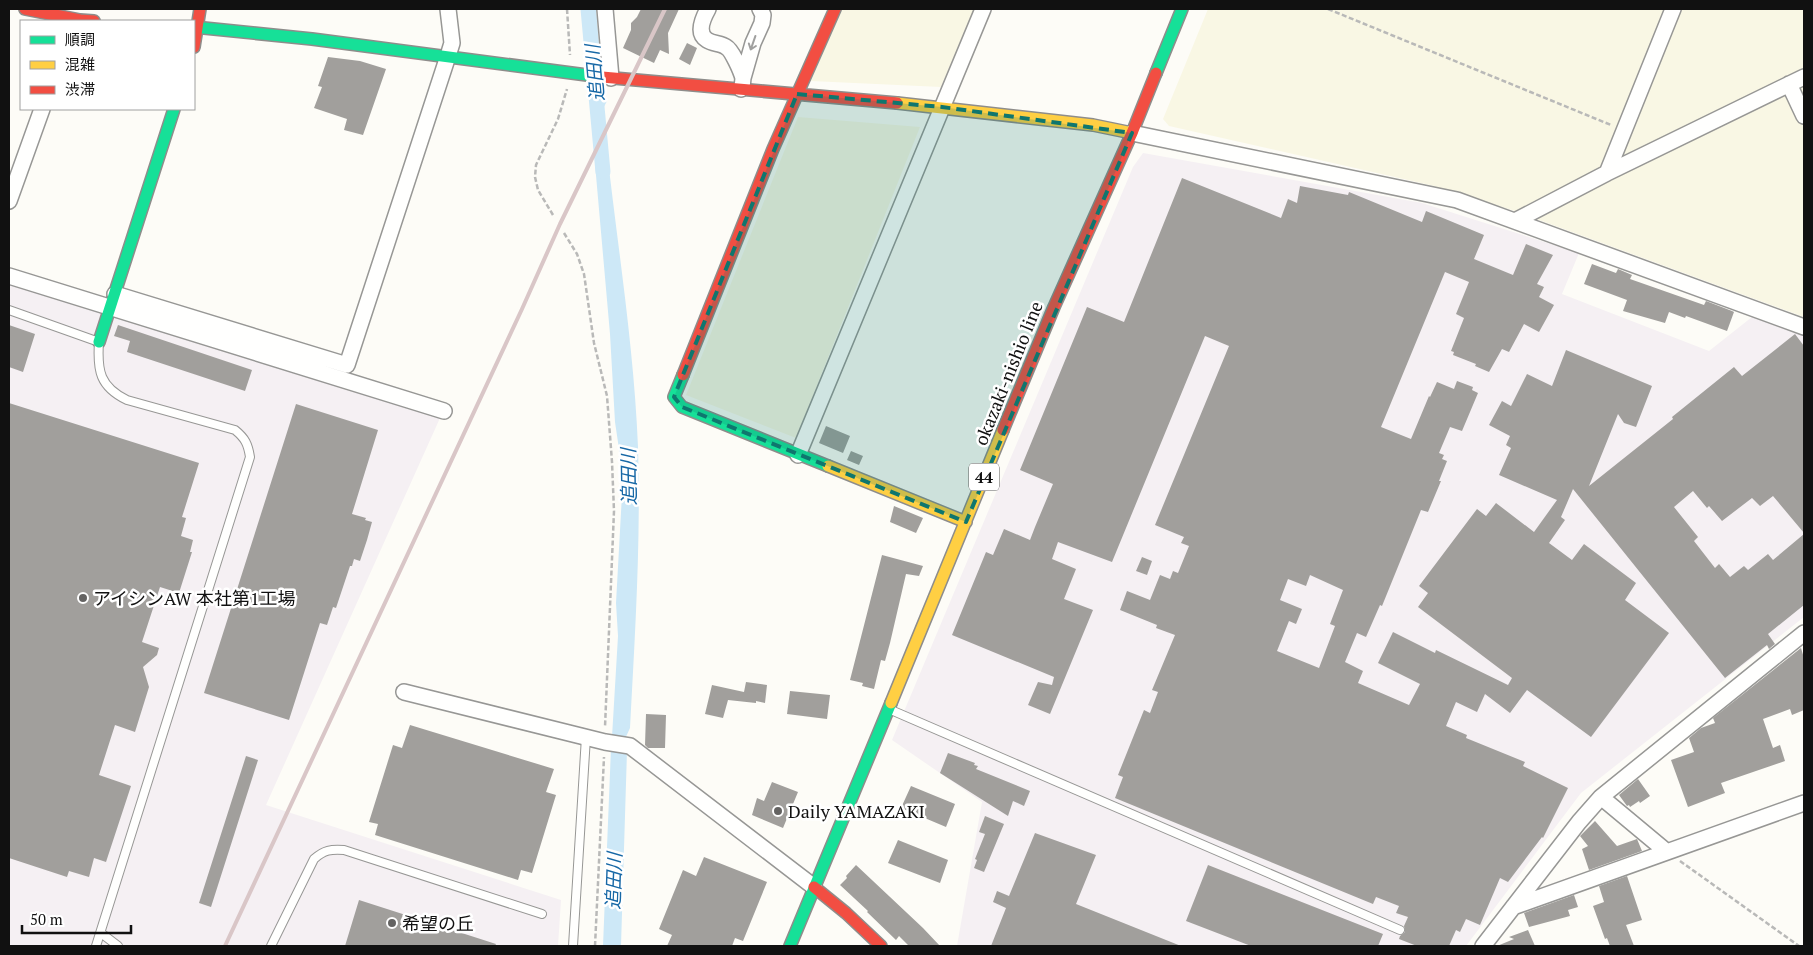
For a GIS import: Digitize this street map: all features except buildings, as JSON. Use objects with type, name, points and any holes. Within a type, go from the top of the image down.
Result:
[{"type":"street","points":[[25,9],[85,18]]},
{"type":"street","points":[[200,9],[196,27],[448,56],[608,77],[742,84],[797,94],[942,107],[1093,125],[1456,200],[1804,328]]},
{"type":"street","points":[[9,276],[112,301],[347,366],[452,43],[448,9]]},
{"type":"street","points":[[605,9],[608,77]]},
{"type":"street","points":[[708,9],[701,26],[703,34],[707,40],[726,47],[731,52],[742,84]]},
{"type":"street","points":[[742,84],[750,52],[762,23],[763,15],[760,9]]},
{"type":"street","points":[[835,9],[797,94],[674,397],[682,408],[966,522]]},
{"type":"street","points":[[798,455],[983,9]]},
{"type":"street","name":"okazaki-nishio line","points":[[790,946],[1054,307],[1132,133],[1182,9]]},
{"type":"street","points":[[1607,173],[1673,9]]},
{"type":"street","points":[[1515,221],[1607,173],[1804,77]]},
{"type":"street","points":[[1789,84],[1804,116]]},
{"type":"street","points":[[9,202],[42,110]]},
{"type":"street","points":[[99,342],[174,110]]},
{"type":"street","points":[[112,301],[444,411]]},
{"type":"street","points":[[1483,946],[1579,822],[1601,797],[1804,634]]},
{"type":"street","points":[[404,692],[605,742],[630,746],[814,887],[846,913],[881,946]]},
{"type":"street","points":[[1601,797],[1667,852]]},
{"type":"street","points":[[1513,907],[1804,803]]},
{"type":"lane","points":[[9,310],[99,342],[98,353],[101,373],[106,386],[115,394],[126,400],[235,430],[243,436],[248,445],[250,457],[96,946]]},
{"type":"lane","points":[[887,708],[1400,930]]},
{"type":"lane","points":[[574,946],[586,737]]},
{"type":"lane","points":[[271,946],[314,859],[321,853],[331,849],[344,850],[542,914]]},
{"type":"lane","points":[[101,933],[118,946]]},
{"type":"path","points":[[553,215],[538,190],[536,165],[577,73],[567,9]]},
{"type":"path","points":[[1328,9],[1624,130]]},
{"type":"path","points":[[564,233],[577,254],[584,274],[594,343],[607,396],[612,462],[614,511],[596,946]]},
{"type":"path","points":[[1667,852],[1799,946]]},
{"type":"highlighted area","points":[[797,94],[942,107],[1132,133],[966,522],[682,407],[674,397]]},
{"type":"shaded area","points":[[841,9],[974,9],[941,87],[811,81]]},
{"type":"shaded area","points":[[1208,9],[1804,9],[1804,317],[1512,210],[1430,185],[1169,126],[1163,119]]},
{"type":"shaded area","points":[[798,117],[920,127],[796,438],[686,395]]},
{"type":"shaded area","points":[[1143,153],[1422,203],[1579,253],[1562,294],[1709,351],[1752,317],[1804,336],[1804,617],[1581,793],[1466,946],[957,946],[982,802],[892,740],[1133,167]]},
{"type":"shaded area","points":[[9,283],[440,418],[266,805],[561,900],[558,946],[9,946]]},
{"type":"water","points":[[582,9],[596,9],[600,60],[585,57]]},
{"type":"water","points":[[603,91],[607,101],[595,124],[591,92]]},
{"type":"water","points":[[606,142],[633,371],[638,447],[639,517],[636,623],[630,728],[624,741],[612,737],[618,636],[616,603],[623,476],[615,422],[610,334],[595,164]]},
{"type":"water","points":[[611,748],[627,751],[621,946],[603,946]]},
{"type":"waterway","name":"追田川","points":[[588,9],[603,172]]},
{"type":"railway","points":[[225,946],[560,224],[665,9]]},
{"type":"traffic: fast","points":[[1156,73],[1182,9]]},
{"type":"traffic: fast","points":[[195,27],[312,39],[602,77]]},
{"type":"traffic: fast","points":[[99,342],[174,110]]},
{"type":"traffic: fast","points":[[683,375],[674,397],[682,407],[828,466]]},
{"type":"traffic: fast","points":[[790,946],[891,703]]},
{"type":"traffic: slow","points":[[897,103],[1093,125],[1132,133]]},
{"type":"traffic: slow","points":[[891,703],[1003,430]]},
{"type":"traffic: slow","points":[[828,466],[966,522]]},
{"type":"traffic: jam","points":[[25,9],[80,20]]},
{"type":"traffic: jam","points":[[195,41],[200,9]]},
{"type":"traffic: jam","points":[[683,375],[773,149],[835,9]]},
{"type":"traffic: jam","points":[[1003,430],[1054,307],[1132,133],[1156,73]]},
{"type":"traffic: jam","points":[[602,77],[897,103]]},
{"type":"traffic: jam","points":[[814,887],[846,913],[881,946]]},
{"type":"place","name":"アイシンAW 本社第1工場","points":[[83,598]]},
{"type":"place","name":"Daily YAMAZAKI","points":[[778,811]]},
{"type":"place","name":"希望の丘","points":[[392,923]]}]
